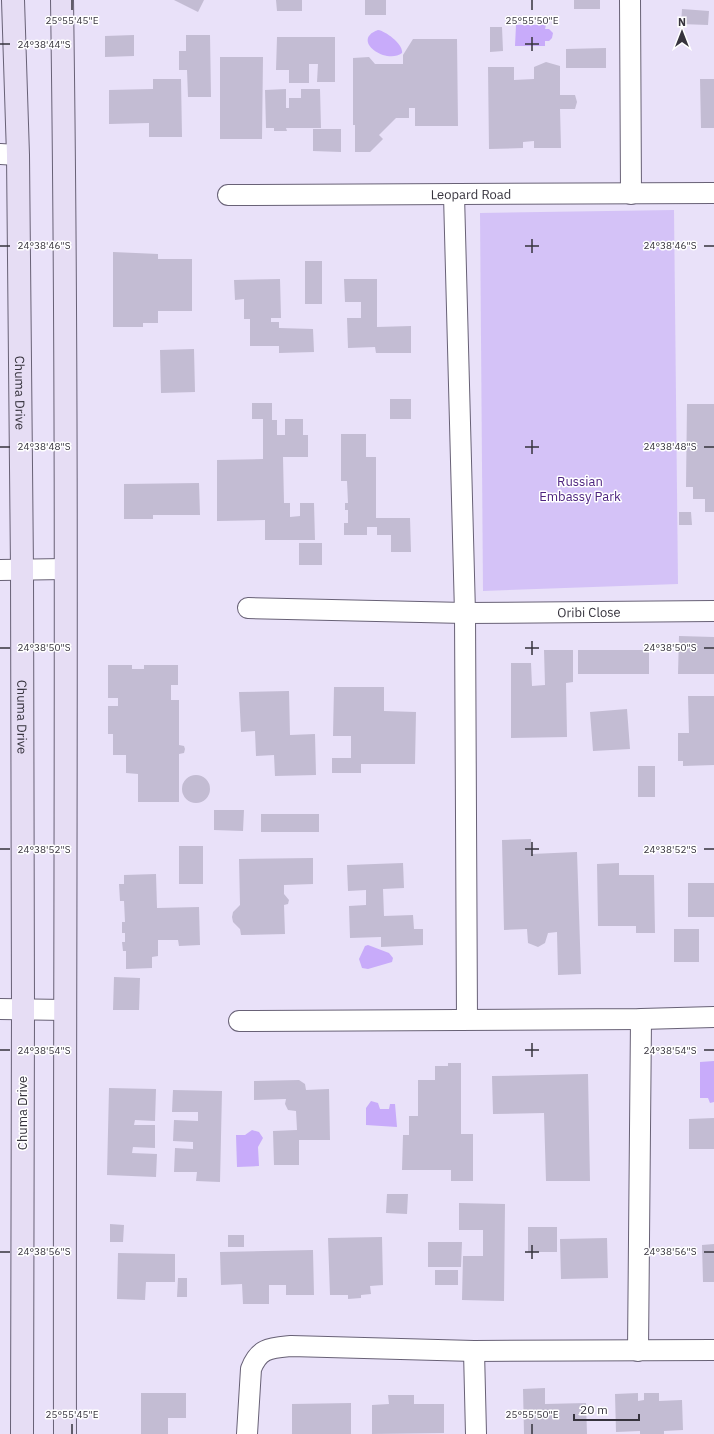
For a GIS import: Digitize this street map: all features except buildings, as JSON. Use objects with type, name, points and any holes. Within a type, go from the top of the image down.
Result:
[{"type":"main road","name":"Chuma Drive","points":[[13,0],[9,154],[22,570],[22,1434]]},
{"type":"main road","points":[[62,0],[65,569],[64,1434]]},
{"type":"street","points":[[630,0],[631,194]]},
{"type":"street","name":"Leopard Road","points":[[228,195],[714,193]]},
{"type":"street","points":[[454,194],[465,613],[467,1019]]},
{"type":"street","points":[[0,570],[65,569]]},
{"type":"street","name":"Oribi Close","points":[[248,608],[465,613],[714,611]]},
{"type":"street","points":[[0,1009],[65,1010]]},
{"type":"street","points":[[239,1021],[641,1019],[714,1017]]},
{"type":"street","points":[[638,1351],[641,1019]]},
{"type":"street","points":[[247,1434],[251,1369],[255,1359],[263,1351],[290,1346],[474,1351],[714,1350]]},
{"type":"street","points":[[474,1351],[476,1434]]},
{"type":"green space","name":"Russian Embassy Park","points":[[674,210],[678,584],[483,591],[480,213]]},
{"type":"shaded area","points":[[516,25],[546,25],[545,29],[549,29],[553,33],[552,38],[549,41],[545,41],[545,46],[515,46]]},
{"type":"shaded area","points":[[378,30],[394,39],[400,46],[402,53],[395,56],[388,56],[380,54],[374,50],[369,45],[368,40],[370,34]]},
{"type":"shaded area","points":[[368,945],[389,953],[393,958],[392,962],[368,969],[362,968],[359,959],[365,946]]},
{"type":"shaded area","points":[[714,1061],[714,1102],[710,1103],[708,1098],[700,1098],[700,1062]]},
{"type":"shaded area","points":[[371,1101],[378,1103],[380,1109],[389,1109],[390,1104],[395,1104],[397,1127],[366,1125],[366,1108]]},
{"type":"shaded area","points":[[252,1130],[259,1132],[263,1138],[258,1147],[259,1166],[237,1167],[236,1135],[245,1135]]}]
